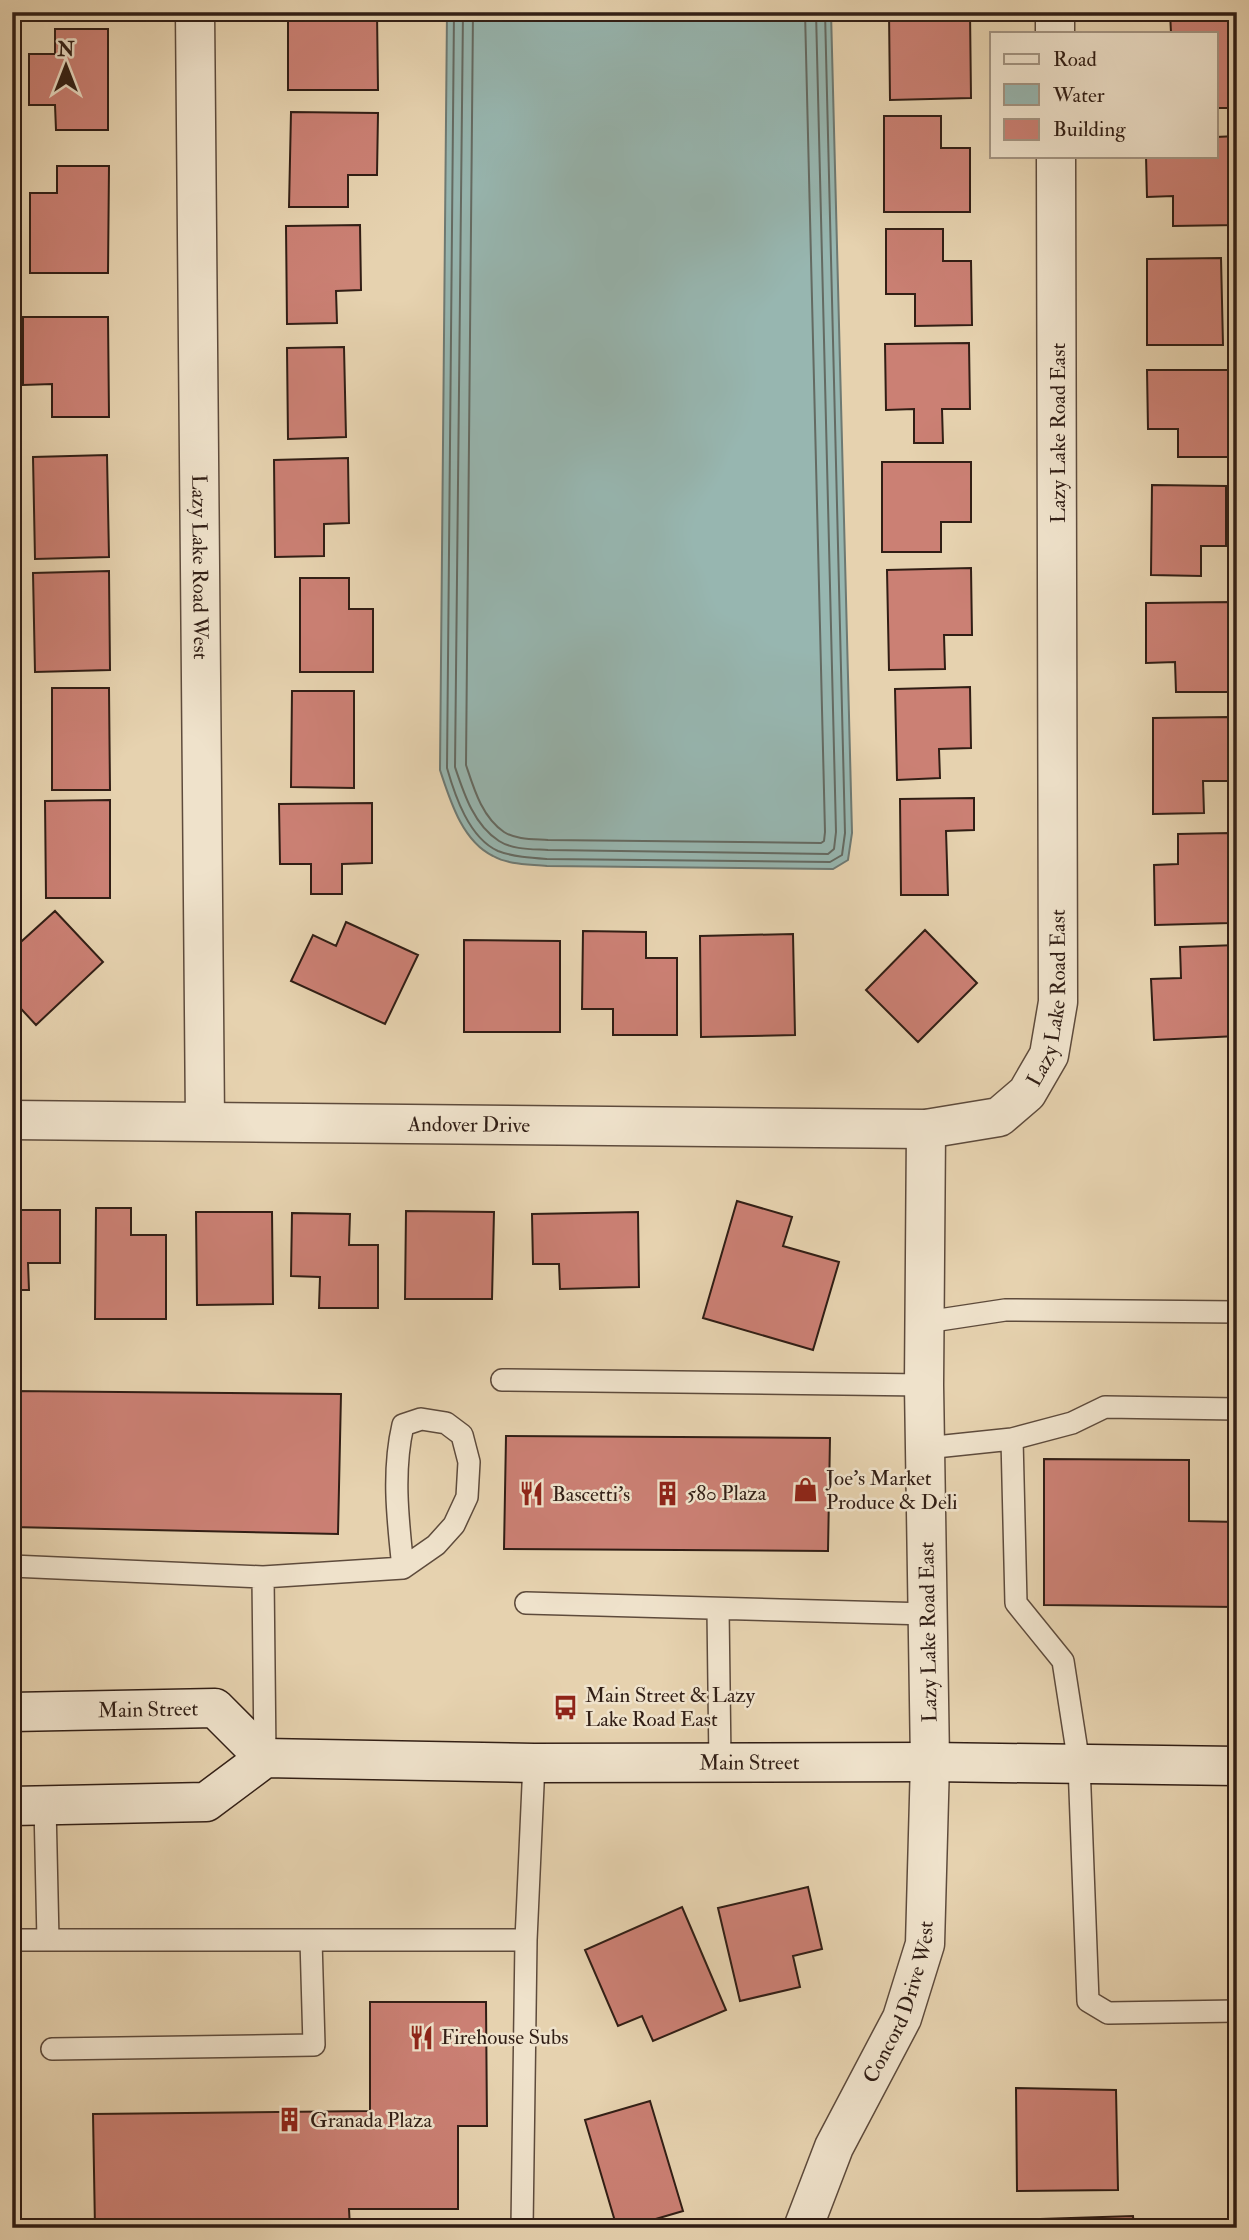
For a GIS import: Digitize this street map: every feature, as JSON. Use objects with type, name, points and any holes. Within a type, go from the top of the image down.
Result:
[{"type":"street","name":"Lazy Lake Road West","points":[[195,12],[205,1121]]},
{"type":"street","points":[[1055,12],[1055,32]]},
{"type":"street","name":"Lazy Lake Road East","points":[[930,1762],[925,1385],[926,1129],[999,1118],[1027,1093],[1049,1055],[1058,1002],[1056,158]]},
{"type":"street","name":"Andover Drive","points":[[12,1120],[926,1129]]},
{"type":"street","name":"Main Street","points":[[12,1712],[215,1709],[265,1758],[534,1763],[930,1762],[1237,1766]]},
{"type":"street","points":[[29,1806],[206,1802],[265,1758]]},
{"type":"street","name":"Concord Drive West","points":[[803,2228],[834,2147],[902,2018],[925,1944],[930,1762]]},
{"type":"lane","points":[[926,1322],[1005,1310],[1237,1312]]},
{"type":"lane","points":[[502,1380],[925,1385]]},
{"type":"lane","points":[[926,1448],[1012,1439],[1072,1423],[1105,1407],[1237,1409]]},
{"type":"lane","points":[[12,1566],[263,1577],[403,1568],[436,1545],[454,1525],[467,1497],[469,1462],[461,1435],[446,1423],[421,1419],[403,1425],[398,1444],[397,1510],[403,1568]]},
{"type":"lane","points":[[1012,1439],[1016,1603],[1063,1661],[1079,1764],[1088,2001],[1108,2013],[1237,2011]]},
{"type":"lane","points":[[263,1577],[265,1758]]},
{"type":"lane","points":[[526,1604],[928,1614]]},
{"type":"lane","points":[[718,1609],[720,1763]]},
{"type":"lane","points":[[522,2228],[526,1940],[534,1763]]},
{"type":"lane","points":[[29,1806],[48,1940]]},
{"type":"lane","points":[[12,1940],[526,1940]]},
{"type":"lane","points":[[52,2049],[314,2045],[311,1940]]},
{"type":"water","points":[[447,12],[831,12],[852,833],[848,860],[833,869],[547,866],[512,863],[482,849],[465,830],[453,806],[440,770]]},
{"type":"building","points":[[288,12],[377,12],[378,90],[288,90]]},
{"type":"building","points":[[889,12],[970,12],[971,98],[890,100]]},
{"type":"building","points":[[1170,12],[1229,12],[1232,108],[1218,108],[1218,32],[1171,32]]},
{"type":"building","points":[[55,29],[108,29],[108,130],[56,130],[55,105],[29,105],[29,54],[55,54]]},
{"type":"building","points":[[291,112],[378,113],[377,175],[348,175],[348,207],[289,207]]},
{"type":"building","points":[[884,116],[941,116],[941,148],[970,148],[970,212],[884,212]]},
{"type":"building","points":[[1237,136],[1237,225],[1173,226],[1173,196],[1147,197],[1146,158],[1218,158],[1218,137]]},
{"type":"building","points":[[57,166],[109,166],[108,273],[30,273],[30,193],[57,193]]},
{"type":"building","points":[[360,225],[361,290],[336,291],[337,323],[287,324],[286,226]]},
{"type":"building","points":[[886,229],[943,229],[943,261],[971,261],[972,325],[915,326],[915,294],[886,294]]},
{"type":"building","points":[[1221,258],[1223,345],[1147,345],[1147,259]]},
{"type":"building","points":[[23,317],[108,317],[109,417],[52,417],[52,384],[23,385]]},
{"type":"building","points":[[969,343],[970,409],[942,409],[943,443],[914,443],[914,409],[886,410],[885,344]]},
{"type":"building","points":[[344,347],[346,437],[288,439],[287,348]]},
{"type":"building","points":[[1147,370],[1237,370],[1237,457],[1178,457],[1178,429],[1148,429]]},
{"type":"building","points":[[107,455],[109,557],[35,559],[33,457]]},
{"type":"building","points":[[348,458],[349,523],[324,524],[324,556],[275,557],[274,460]]},
{"type":"building","points":[[882,462],[971,462],[971,522],[941,522],[941,552],[882,552]]},
{"type":"building","points":[[1152,485],[1226,486],[1226,546],[1201,546],[1201,576],[1151,575]]},
{"type":"building","points":[[971,568],[972,635],[944,635],[945,669],[889,670],[887,570]]},
{"type":"building","points":[[109,571],[110,670],[35,672],[33,573]]},
{"type":"building","points":[[300,578],[349,578],[349,609],[373,609],[373,672],[300,672]]},
{"type":"building","points":[[1232,602],[1233,692],[1176,692],[1175,662],[1146,663],[1146,603]]},
{"type":"building","points":[[970,687],[971,748],[939,749],[940,778],[897,780],[895,689]]},
{"type":"building","points":[[52,688],[109,688],[110,790],[52,790]]},
{"type":"building","points":[[292,691],[354,691],[354,788],[291,787]]},
{"type":"building","points":[[1228,717],[1229,781],[1203,781],[1204,813],[1153,814],[1153,718]]},
{"type":"building","points":[[974,798],[974,830],[946,831],[948,895],[901,895],[900,799]]},
{"type":"building","points":[[110,800],[110,898],[46,898],[45,801]]},
{"type":"building","points":[[372,803],[372,863],[342,864],[342,894],[311,894],[311,864],[280,864],[279,804]]},
{"type":"building","points":[[1229,833],[1230,923],[1155,925],[1154,865],[1178,864],[1178,834]]},
{"type":"building","points":[[55,911],[103,962],[36,1025],[12,999],[12,950]]},
{"type":"building","points":[[346,922],[418,955],[385,1024],[291,981],[313,935],[336,946]]},
{"type":"building","points":[[925,930],[977,983],[918,1042],[866,990]]},
{"type":"building","points":[[583,931],[646,932],[646,958],[677,958],[677,1035],[613,1035],[613,1009],[582,1009]]},
{"type":"building","points":[[793,934],[795,1035],[701,1037],[700,936]]},
{"type":"building","points":[[464,940],[560,941],[560,1032],[464,1032]]},
{"type":"building","points":[[1237,945],[1237,1036],[1154,1040],[1151,979],[1181,978],[1180,947]]},
{"type":"building","points":[[737,1201],[792,1217],[783,1246],[839,1262],[813,1350],[703,1318]]},
{"type":"building","points":[[96,1208],[131,1208],[131,1235],[166,1235],[166,1319],[95,1319]]},
{"type":"building","points":[[12,1210],[60,1210],[60,1263],[28,1263],[29,1290],[12,1290]]},
{"type":"building","points":[[406,1211],[494,1212],[492,1299],[405,1299]]},
{"type":"building","points":[[196,1212],[272,1212],[273,1304],[197,1305]]},
{"type":"building","points":[[638,1212],[639,1287],[560,1289],[559,1264],[533,1264],[532,1214]]},
{"type":"building","points":[[292,1213],[350,1214],[349,1245],[378,1245],[378,1308],[319,1308],[320,1277],[291,1276]]},
{"type":"building","points":[[12,1391],[341,1394],[338,1534],[12,1527]]},
{"type":"building","name":"580 Plaza","points":[[506,1436],[830,1438],[828,1551],[504,1549]]},
{"type":"building","points":[[1044,1459],[1189,1460],[1189,1521],[1237,1522],[1237,1607],[1044,1605]]},
{"type":"building","points":[[808,1887],[822,1949],[793,1956],[800,1987],[740,2001],[718,1908]]},
{"type":"building","points":[[682,1907],[726,2010],[653,2041],[642,2016],[618,2026],[585,1950]]},
{"type":"building","name":"Granada Plaza","points":[[370,2002],[486,2002],[487,2126],[458,2126],[458,2209],[349,2209],[350,2228],[95,2228],[93,2114],[370,2111]]},
{"type":"building","points":[[1016,2088],[1116,2090],[1118,2190],[1017,2191]]},
{"type":"building","points":[[650,2101],[683,2211],[617,2228],[585,2120]]},
{"type":"building","points":[[1133,2216],[1134,2228],[1041,2228],[1041,2219]]},
{"type":"building","points":[[902,2225],[979,2225],[979,2228],[902,2228]]},
{"type":"place","name":"Joe's Market Produce & Deli","points":[[806,1490]]},
{"type":"place","name":"580 Plaza","points":[[667,1493]]},
{"type":"place","name":"Bascetti's","points":[[532,1494]]},
{"type":"place","name":"Main Street & Lazy Lake Road East","points":[[565,1707]]},
{"type":"place","name":"Firehouse Subs","points":[[421,2037]]},
{"type":"place","name":"Granada Plaza","points":[[290,2120]]}]
